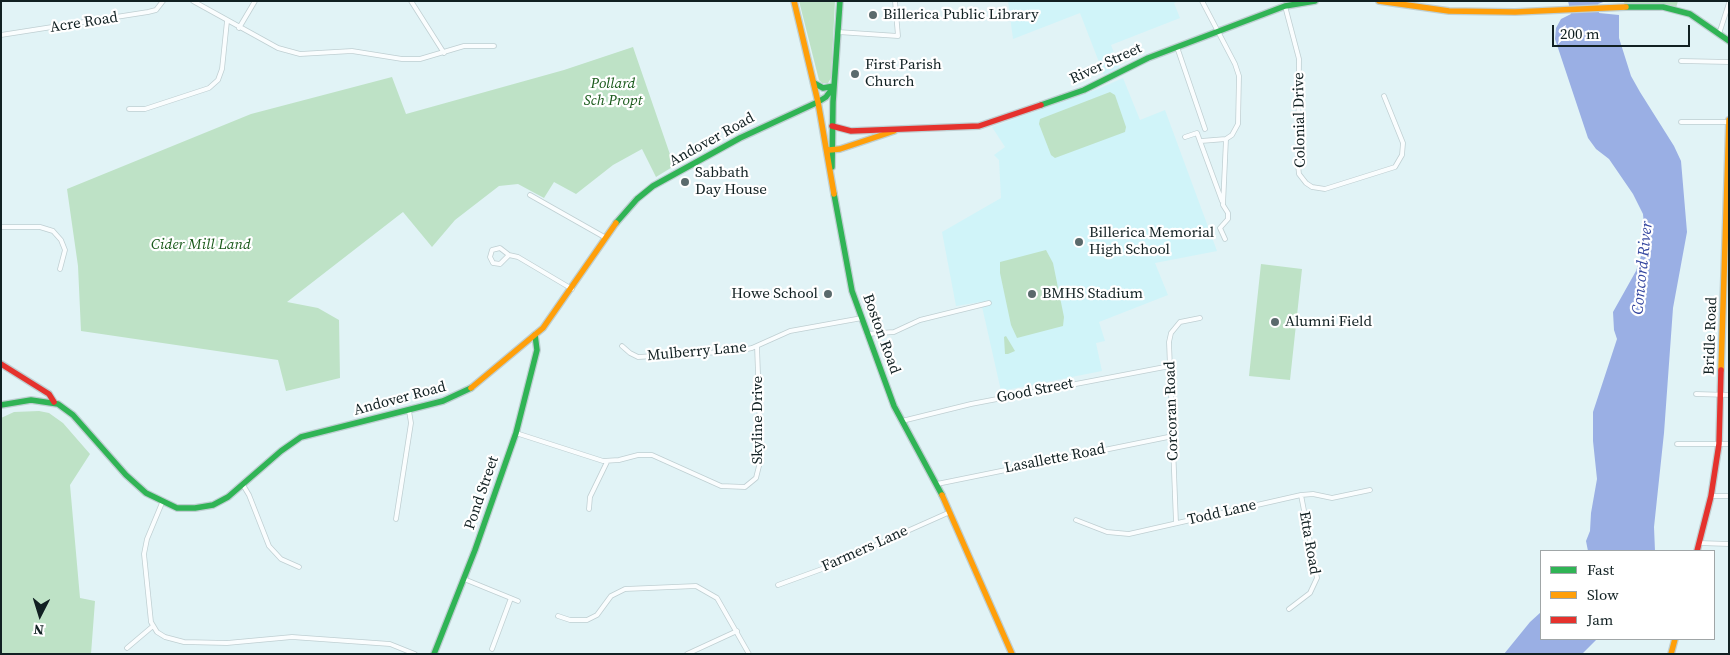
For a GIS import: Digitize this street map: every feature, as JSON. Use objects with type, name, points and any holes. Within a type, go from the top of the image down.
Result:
[{"type":"main road","name":"Boston Road","points":[[794,1],[829,150],[832,184],[849,279],[862,318],[902,421],[937,484],[1012,654]]},
{"type":"main road","points":[[829,150],[840,1]]},
{"type":"main road","name":"River Street","points":[[832,126],[850,131],[979,126],[1084,90],[1148,58],[1217,31],[1285,6],[1315,1]]},
{"type":"main road","points":[[1379,1],[1417,8],[1449,11],[1567,9],[1620,4],[1654,6],[1679,10],[1695,17],[1729,41]]},
{"type":"main road","points":[[814,82],[823,88],[834,86]]},
{"type":"main road","points":[[818,102],[826,97],[834,86]]},
{"type":"main road","name":"Andover Road","points":[[1,364],[49,394],[54,402],[73,415],[134,483],[162,503],[183,508],[208,506],[221,502],[281,451],[302,438],[453,398],[474,386],[494,372],[543,328],[628,207],[654,186],[753,131],[818,102]]},
{"type":"main road","name":"Bridle Road","points":[[1697,550],[1711,496],[1725,394],[1729,121]]},
{"type":"main road","name":"River Street","points":[[829,150],[903,128]]},
{"type":"main road","name":"Pond Street","points":[[434,654],[464,579],[516,433],[537,350],[535,335]]},
{"type":"main road","points":[[1,405],[21,401],[54,402]]},
{"type":"main road","points":[[1671,654],[1675,640]]},
{"type":"street","name":"Acre Road","points":[[1,35],[148,12],[156,10],[163,1]]},
{"type":"street","points":[[194,1],[239,28],[278,48],[300,54],[322,55],[352,52],[420,59],[479,44],[494,46]]},
{"type":"street","points":[[239,28],[255,1]]},
{"type":"street","points":[[411,1],[444,52]]},
{"type":"street","points":[[838,32],[898,36],[895,1]]},
{"type":"street","points":[[1201,141],[1226,138],[1232,135],[1238,124],[1239,76],[1235,64],[1202,1]]},
{"type":"street","points":[[1719,35],[1729,3]]},
{"type":"street","name":"Colonial Drive","points":[[1285,6],[1298,52],[1298,165],[1299,174],[1306,184],[1312,188],[1325,189],[1395,167],[1402,155],[1403,143],[1384,96]]},
{"type":"street","points":[[128,109],[145,109],[202,92],[214,84],[222,69],[227,20]]},
{"type":"street","points":[[1177,47],[1205,129]]},
{"type":"street","points":[[1681,61],[1729,62]]},
{"type":"street","points":[[1681,122],[1729,121]]},
{"type":"street","points":[[1185,136],[1197,133],[1201,141],[1223,205],[1228,213],[1228,219],[1220,228],[1225,239]]},
{"type":"street","points":[[1223,205],[1226,138]]},
{"type":"street","points":[[1212,173],[1224,171]]},
{"type":"street","points":[[530,195],[606,238]]},
{"type":"street","points":[[1,227],[40,227],[52,231],[61,240],[65,250],[60,269]]},
{"type":"street","points":[[509,255],[500,264],[494,263],[490,257],[492,250],[500,248],[509,255],[518,257],[572,289]]},
{"type":"street","points":[[868,334],[894,332],[920,320],[989,302]]},
{"type":"street","name":"Mulberry Lane","points":[[622,346],[638,357],[717,353],[757,346],[790,332],[862,318]]},
{"type":"street","name":"Corcoran Road","points":[[1176,523],[1169,342],[1171,333],[1180,322],[1200,318]]},
{"type":"street","name":"Skyline Drive","points":[[516,433],[607,462],[650,454],[721,486],[739,488],[752,482],[758,472],[761,458],[757,346]]},
{"type":"street","name":"Good Street","points":[[902,421],[970,404],[1170,366]]},
{"type":"street","points":[[1696,394],[1725,394]]},
{"type":"street","points":[[396,519],[411,424],[409,411]]},
{"type":"street","name":"Lasallette Road","points":[[937,484],[1173,436]]},
{"type":"street","points":[[1677,444],[1729,444]]},
{"type":"street","points":[[589,509],[590,497],[607,462]]},
{"type":"street","points":[[243,485],[251,499],[269,546],[281,558],[299,568]]},
{"type":"street","name":"Todd Lane","points":[[1076,520],[1104,531],[1120,534],[1301,495],[1313,494],[1332,498],[1370,490]]},
{"type":"street","name":"Etta Road","points":[[1289,609],[1310,593],[1317,578],[1301,495]]},
{"type":"street","points":[[1711,496],[1729,496]]},
{"type":"street","points":[[162,503],[144,550],[148,606],[153,626],[165,637],[184,642],[239,643],[292,637],[390,644],[415,654]]},
{"type":"street","name":"Farmers Lane","points":[[778,584],[822,569],[950,512]]},
{"type":"street","points":[[1699,543],[1729,544]]},
{"type":"street","points":[[464,579],[518,602]]},
{"type":"street","points":[[558,616],[570,620],[587,620],[596,614],[611,596],[626,589],[696,586],[718,598],[749,654]]},
{"type":"street","points":[[492,649],[510,598]]},
{"type":"street","points":[[127,648],[153,626]]},
{"type":"street","points":[[687,654],[737,631]]},
{"type":"shaded area","points":[[1008,1],[1179,1],[1174,3],[1180,18],[1111,45],[1120,68],[1104,75],[1080,13],[1013,39]]},
{"type":"shaded area","name":"Billerica Memorial High School","points":[[1123,78],[1140,120],[1165,110],[1217,251],[1155,263],[1168,295],[1099,322],[1105,341],[1096,343],[1102,371],[1001,391],[981,302],[956,306],[942,232],[1001,198],[999,160],[994,155],[1005,147],[992,127],[1098,89]]},
{"type":"green space","points":[[799,1],[835,1],[831,78],[828,83],[822,83],[819,80]]},
{"type":"green space","points":[[1625,1],[1678,1],[1676,8],[1651,3],[1624,3]]},
{"type":"green space","name":"Cider Mill Land","points":[[633,47],[674,166],[656,177],[642,149],[613,165],[576,194],[554,182],[544,198],[518,184],[499,186],[455,220],[432,247],[403,212],[287,302],[318,308],[339,320],[340,378],[286,391],[278,360],[81,331],[78,266],[67,189],[251,114],[392,77],[406,114],[564,70]]},
{"type":"green space","points":[[1110,92],[1115,95],[1126,127],[1125,132],[1055,158],[1051,155],[1039,124],[1040,119]]},
{"type":"green space","name":"BMHS Stadium","points":[[1046,250],[1053,263],[1064,317],[1063,326],[1017,338],[1011,325],[1000,273],[1000,262]]},
{"type":"green space","name":"Alumni Field","points":[[1261,264],[1302,269],[1290,380],[1249,376]]},
{"type":"green space","points":[[1006,336],[1015,351],[1008,354],[1005,354],[1004,337]]},
{"type":"green space","points":[[39,411],[49,413],[63,423],[90,454],[70,485],[80,598],[95,601],[91,654],[1,654],[1,418],[14,412]]},
{"type":"water","name":"Concord River","points":[[1568,1],[1606,1],[1598,4],[1599,13],[1619,15],[1619,38],[1631,76],[1674,146],[1681,161],[1687,232],[1673,308],[1664,433],[1654,527],[1655,550],[1588,550],[1586,541],[1590,531],[1597,479],[1593,441],[1593,412],[1617,339],[1614,330],[1613,312],[1636,271],[1641,256],[1644,225],[1643,214],[1633,194],[1609,159],[1596,149],[1588,138],[1555,39],[1556,28],[1561,19],[1571,14]]},
{"type":"water","points":[[1540,613],[1540,640],[1596,640],[1582,654],[1504,654],[1530,622]]},
{"type":"traffic: fast","points":[[832,167],[833,102],[840,1]]},
{"type":"traffic: fast","points":[[1041,105],[1084,90],[1148,58],[1285,6],[1315,1]]},
{"type":"traffic: fast","points":[[1626,7],[1663,7],[1690,14],[1729,41]]},
{"type":"traffic: fast","points":[[814,83],[823,88],[834,86]]},
{"type":"traffic: fast","points":[[616,223],[637,199],[653,186],[740,138],[818,102],[826,97],[834,86]]},
{"type":"traffic: fast","points":[[834,194],[852,291],[894,406],[942,495]]},
{"type":"traffic: fast","points":[[434,654],[475,550],[516,433],[537,350],[535,335]]},
{"type":"traffic: fast","points":[[1,405],[31,400],[58,404],[73,415],[126,475],[146,493],[177,508],[195,508],[213,505],[228,497],[281,451],[301,437],[443,401],[471,388]]},
{"type":"traffic: slow","points":[[794,1],[818,102],[834,194]]},
{"type":"traffic: slow","points":[[1379,1],[1449,11],[1515,12],[1626,7]]},
{"type":"traffic: slow","points":[[1721,370],[1729,120]]},
{"type":"traffic: slow","points":[[829,150],[840,149],[894,131]]},
{"type":"traffic: slow","points":[[471,388],[543,328],[616,223]]},
{"type":"traffic: slow","points":[[942,495],[1012,654]]},
{"type":"traffic: slow","points":[[1671,654],[1675,640]]},
{"type":"traffic: jam","points":[[832,126],[851,131],[979,126],[1041,105]]},
{"type":"traffic: jam","points":[[1,364],[49,394],[54,402]]},
{"type":"traffic: jam","points":[[1697,550],[1711,496],[1719,444],[1721,370]]},
{"type":"place","name":"Billerica Public Library","points":[[873,15]]},
{"type":"place","name":"First Parish Church","points":[[855,74]]},
{"type":"place","name":"Sabbath Day House","points":[[685,182]]},
{"type":"place","name":"Billerica Memorial High School","points":[[1079,242]]},
{"type":"place","name":"Howe School","points":[[828,294]]},
{"type":"place","name":"BMHS Stadium","points":[[1032,294]]},
{"type":"place","name":"Alumni Field","points":[[1275,322]]},
{"type":"park label","name":"Pollard Sch Propt","points":[[613,92]]}]
